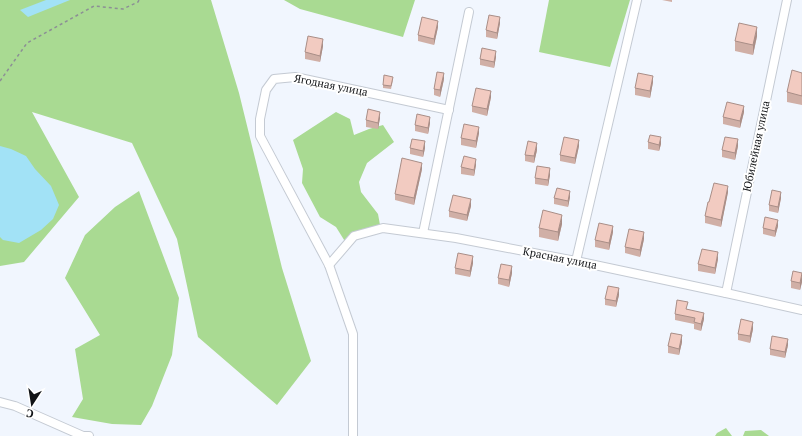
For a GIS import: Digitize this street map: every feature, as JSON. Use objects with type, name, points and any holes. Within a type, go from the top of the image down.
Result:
[{"type":"street","points":[[576,261],[637,0]]},
{"type":"street","name":"Юбилейная улица","points":[[726,293],[787,0]]},
{"type":"street","points":[[423,233],[469,12]]},
{"type":"street","name":"Ягодная улица","points":[[353,436],[353,334],[329,265],[260,136],[260,119],[266,90],[274,79],[295,76],[449,110]]},
{"type":"street","name":"Красная улица","points":[[329,265],[354,236],[384,228],[456,238],[576,261],[802,310]]},
{"type":"street","points":[[0,402],[16,406],[83,436],[89,436]]},
{"type":"path","points":[[0,81],[27,43],[94,6],[123,10],[139,0]]},
{"type":"green space","points":[[0,0],[211,0],[239,93],[282,268],[311,361],[277,405],[198,337],[177,239],[132,143],[32,112],[79,197],[24,262],[0,266]]},
{"type":"green space","points":[[284,0],[415,0],[403,37],[300,9]]},
{"type":"green space","points":[[549,0],[630,0],[610,67],[539,52]]},
{"type":"green space","points":[[336,112],[350,119],[354,135],[383,125],[394,142],[367,163],[359,182],[361,192],[378,214],[380,225],[346,243],[336,227],[320,217],[302,183],[303,169],[293,140]]},
{"type":"green space","points":[[139,191],[179,298],[172,355],[152,406],[141,425],[112,424],[72,417],[83,399],[75,349],[100,335],[65,278],[85,235],[115,207]]},
{"type":"green space","points":[[726,428],[732,436],[715,436],[717,433]]},
{"type":"green space","points":[[761,430],[769,436],[743,436],[745,431]]},
{"type":"water","points":[[46,0],[70,0],[28,17],[20,10]]},
{"type":"water","points":[[0,146],[26,156],[35,169],[51,186],[59,205],[53,219],[41,230],[19,243],[3,240],[0,237]]},
{"type":"building","points":[[489,15],[500,17],[497,33],[486,30]]},
{"type":"building","points":[[422,17],[438,21],[434,39],[418,35]]},
{"type":"building","points":[[739,23],[757,27],[753,45],[735,41]]},
{"type":"building","points":[[308,36],[323,39],[320,56],[305,52]]},
{"type":"building","points":[[482,48],[496,51],[494,62],[480,59]]},
{"type":"building","points":[[792,70],[802,73],[802,96],[787,92]]},
{"type":"building","points":[[437,72],[444,73],[440,90],[434,89]]},
{"type":"building","points":[[638,73],[653,76],[650,91],[635,88]]},
{"type":"building","points":[[384,75],[393,77],[391,86],[383,85]]},
{"type":"building","points":[[476,88],[491,91],[487,109],[472,106]]},
{"type":"building","points":[[727,102],[744,106],[740,121],[723,117]]},
{"type":"building","points":[[368,109],[380,112],[378,123],[366,120]]},
{"type":"building","points":[[417,114],[430,117],[428,128],[415,125]]},
{"type":"building","points":[[464,124],[479,127],[476,141],[461,138]]},
{"type":"building","points":[[650,135],[661,137],[659,145],[648,142]]},
{"type":"building","points":[[564,137],[579,140],[575,158],[560,155]]},
{"type":"building","points":[[725,137],[738,139],[735,153],[722,150]]},
{"type":"building","points":[[412,139],[425,141],[423,151],[410,148]]},
{"type":"building","points":[[528,141],[537,143],[534,156],[525,155]]},
{"type":"building","points":[[464,156],[476,159],[474,170],[461,167]]},
{"type":"building","points":[[402,158],[422,163],[414,198],[395,194]]},
{"type":"building","points":[[537,166],[550,168],[548,180],[535,178]]},
{"type":"building","points":[[714,183],[728,186],[721,220],[705,216]]},
{"type":"building","points":[[557,188],[570,191],[568,201],[554,198]]},
{"type":"building","points":[[772,190],[781,192],[778,207],[769,205]]},
{"type":"building","points":[[453,195],[471,199],[467,215],[449,211]]},
{"type":"building","points":[[543,210],[562,215],[558,232],[539,228]]},
{"type":"building","points":[[765,217],[778,220],[775,231],[763,228]]},
{"type":"building","points":[[599,223],[613,226],[609,243],[595,240]]},
{"type":"building","points":[[629,229],[644,232],[640,250],[625,247]]},
{"type":"building","points":[[702,249],[718,252],[715,268],[698,264]]},
{"type":"building","points":[[458,253],[473,256],[470,271],[455,268]]},
{"type":"building","points":[[501,264],[512,266],[509,280],[498,278]]},
{"type":"building","points":[[793,271],[802,273],[800,283],[791,281]]},
{"type":"building","points":[[608,286],[619,288],[616,301],[605,299]]},
{"type":"building","points":[[677,300],[688,302],[686,309],[704,313],[701,324],[694,322],[695,318],[675,314]]},
{"type":"building","points":[[741,319],[753,322],[750,336],[738,334]]},
{"type":"building","points":[[671,333],[682,335],[679,349],[668,346]]},
{"type":"building","points":[[772,336],[788,339],[785,352],[770,349]]}]
